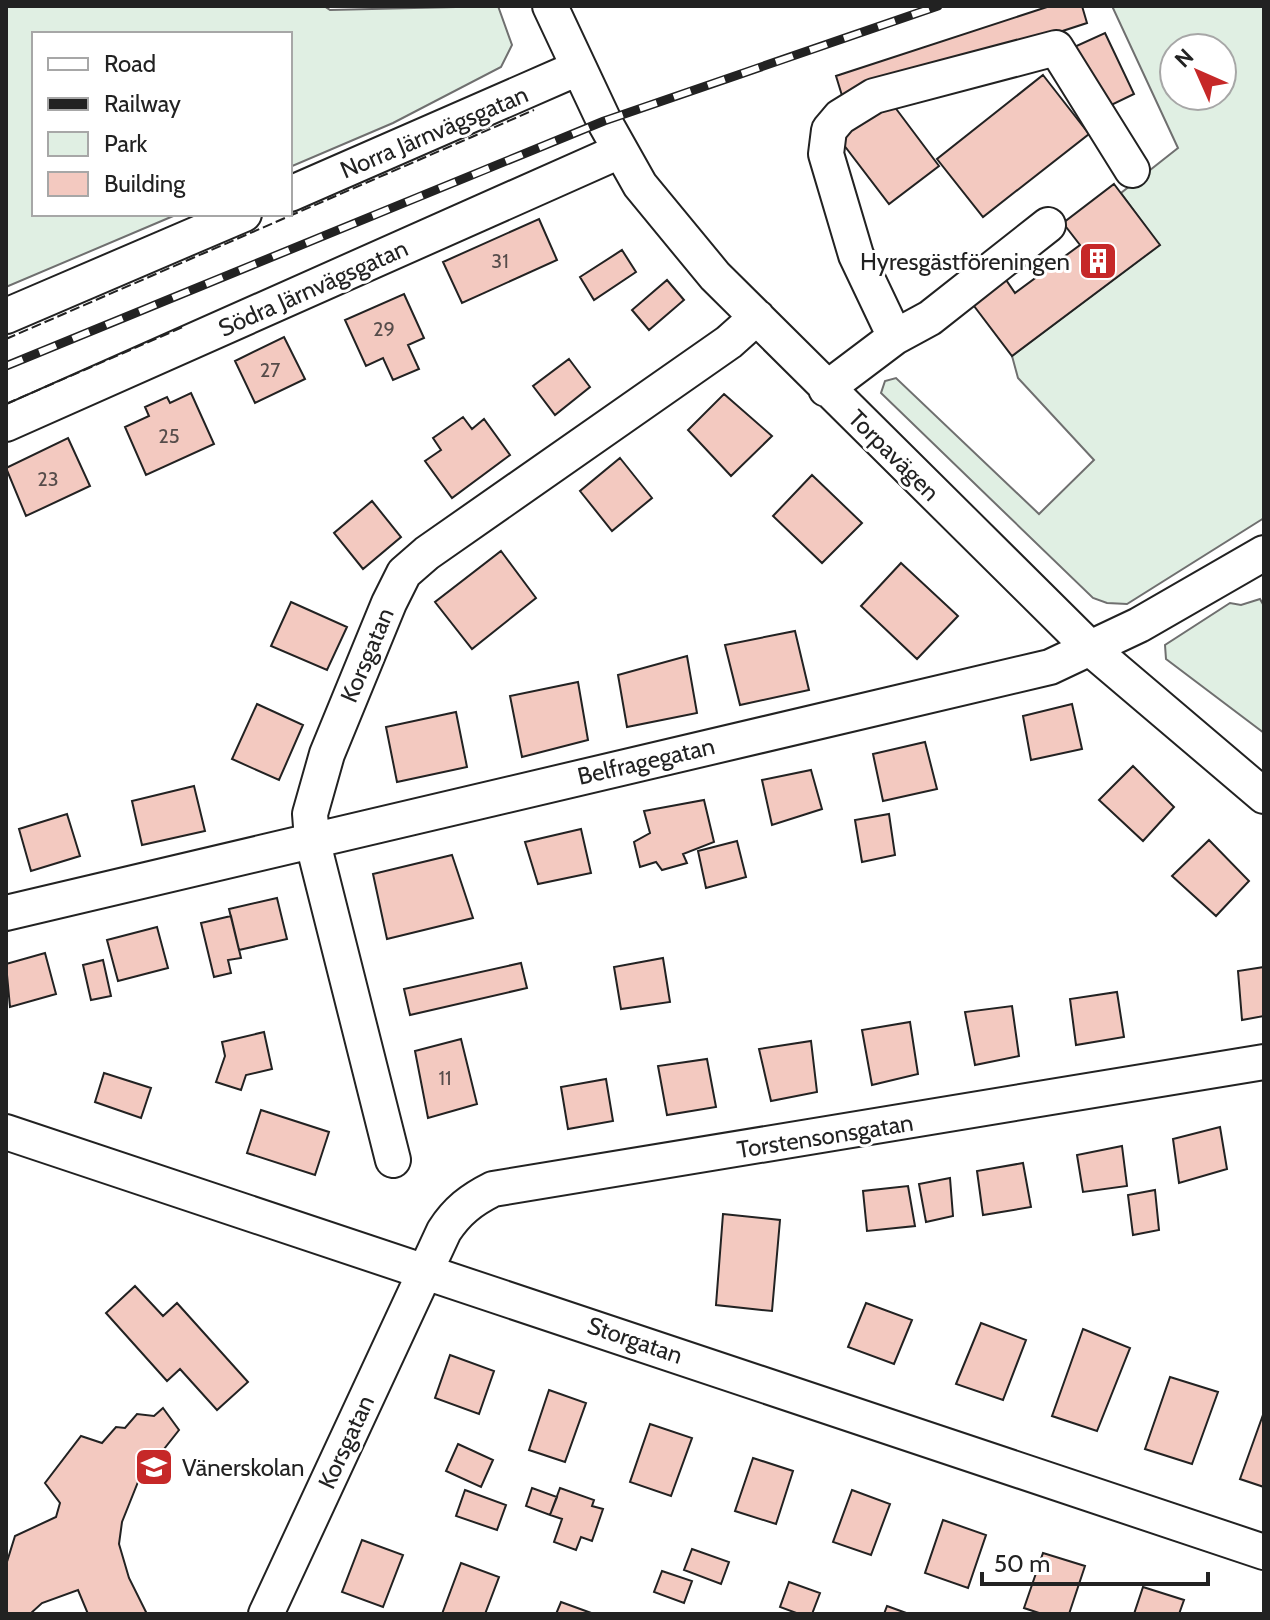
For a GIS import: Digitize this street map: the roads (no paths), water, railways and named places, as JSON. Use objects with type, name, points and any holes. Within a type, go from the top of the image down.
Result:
[{"type":"street","name":"Torpavägen","points":[[550,6],[578,68],[640,185],[715,276],[1091,649],[1264,796]]},
{"type":"street","points":[[895,337],[856,255],[826,154],[829,130],[840,117],[874,96],[1056,48],[1132,170]]},
{"type":"street","name":"Norra Järnvägsgatan","points":[[292,193],[578,68]]},
{"type":"street","name":"Södra Järnvägsgatan","points":[[6,424],[620,151]]},
{"type":"street","points":[[6,316],[239,216]]},
{"type":"street","points":[[826,389],[895,337],[930,318],[1048,225]]},
{"type":"street","name":"Korsgatan","points":[[393,1160],[312,839],[310,814],[327,754],[404,573],[729,342],[757,317]]},
{"type":"street","name":"Belfragegatan","points":[[6,913],[1050,667],[1091,649],[1264,553]]},
{"type":"street","name":"Torstensonsgatan","points":[[426,1270],[455,1214],[473,1199],[493,1189],[1264,1062]]},
{"type":"street","name":"Storgatan","points":[[6,1132],[1264,1552]]},
{"type":"street","name":"Korsgatan","points":[[266,1614],[426,1270]]},
{"type":"railway","points":[[6,366],[604,121],[938,6]]},
{"type":"place","name":"Hyresgästföreningen","points":[[1098,261]]},
{"type":"place","name":"Vänerskolan","points":[[154,1467]]}]
